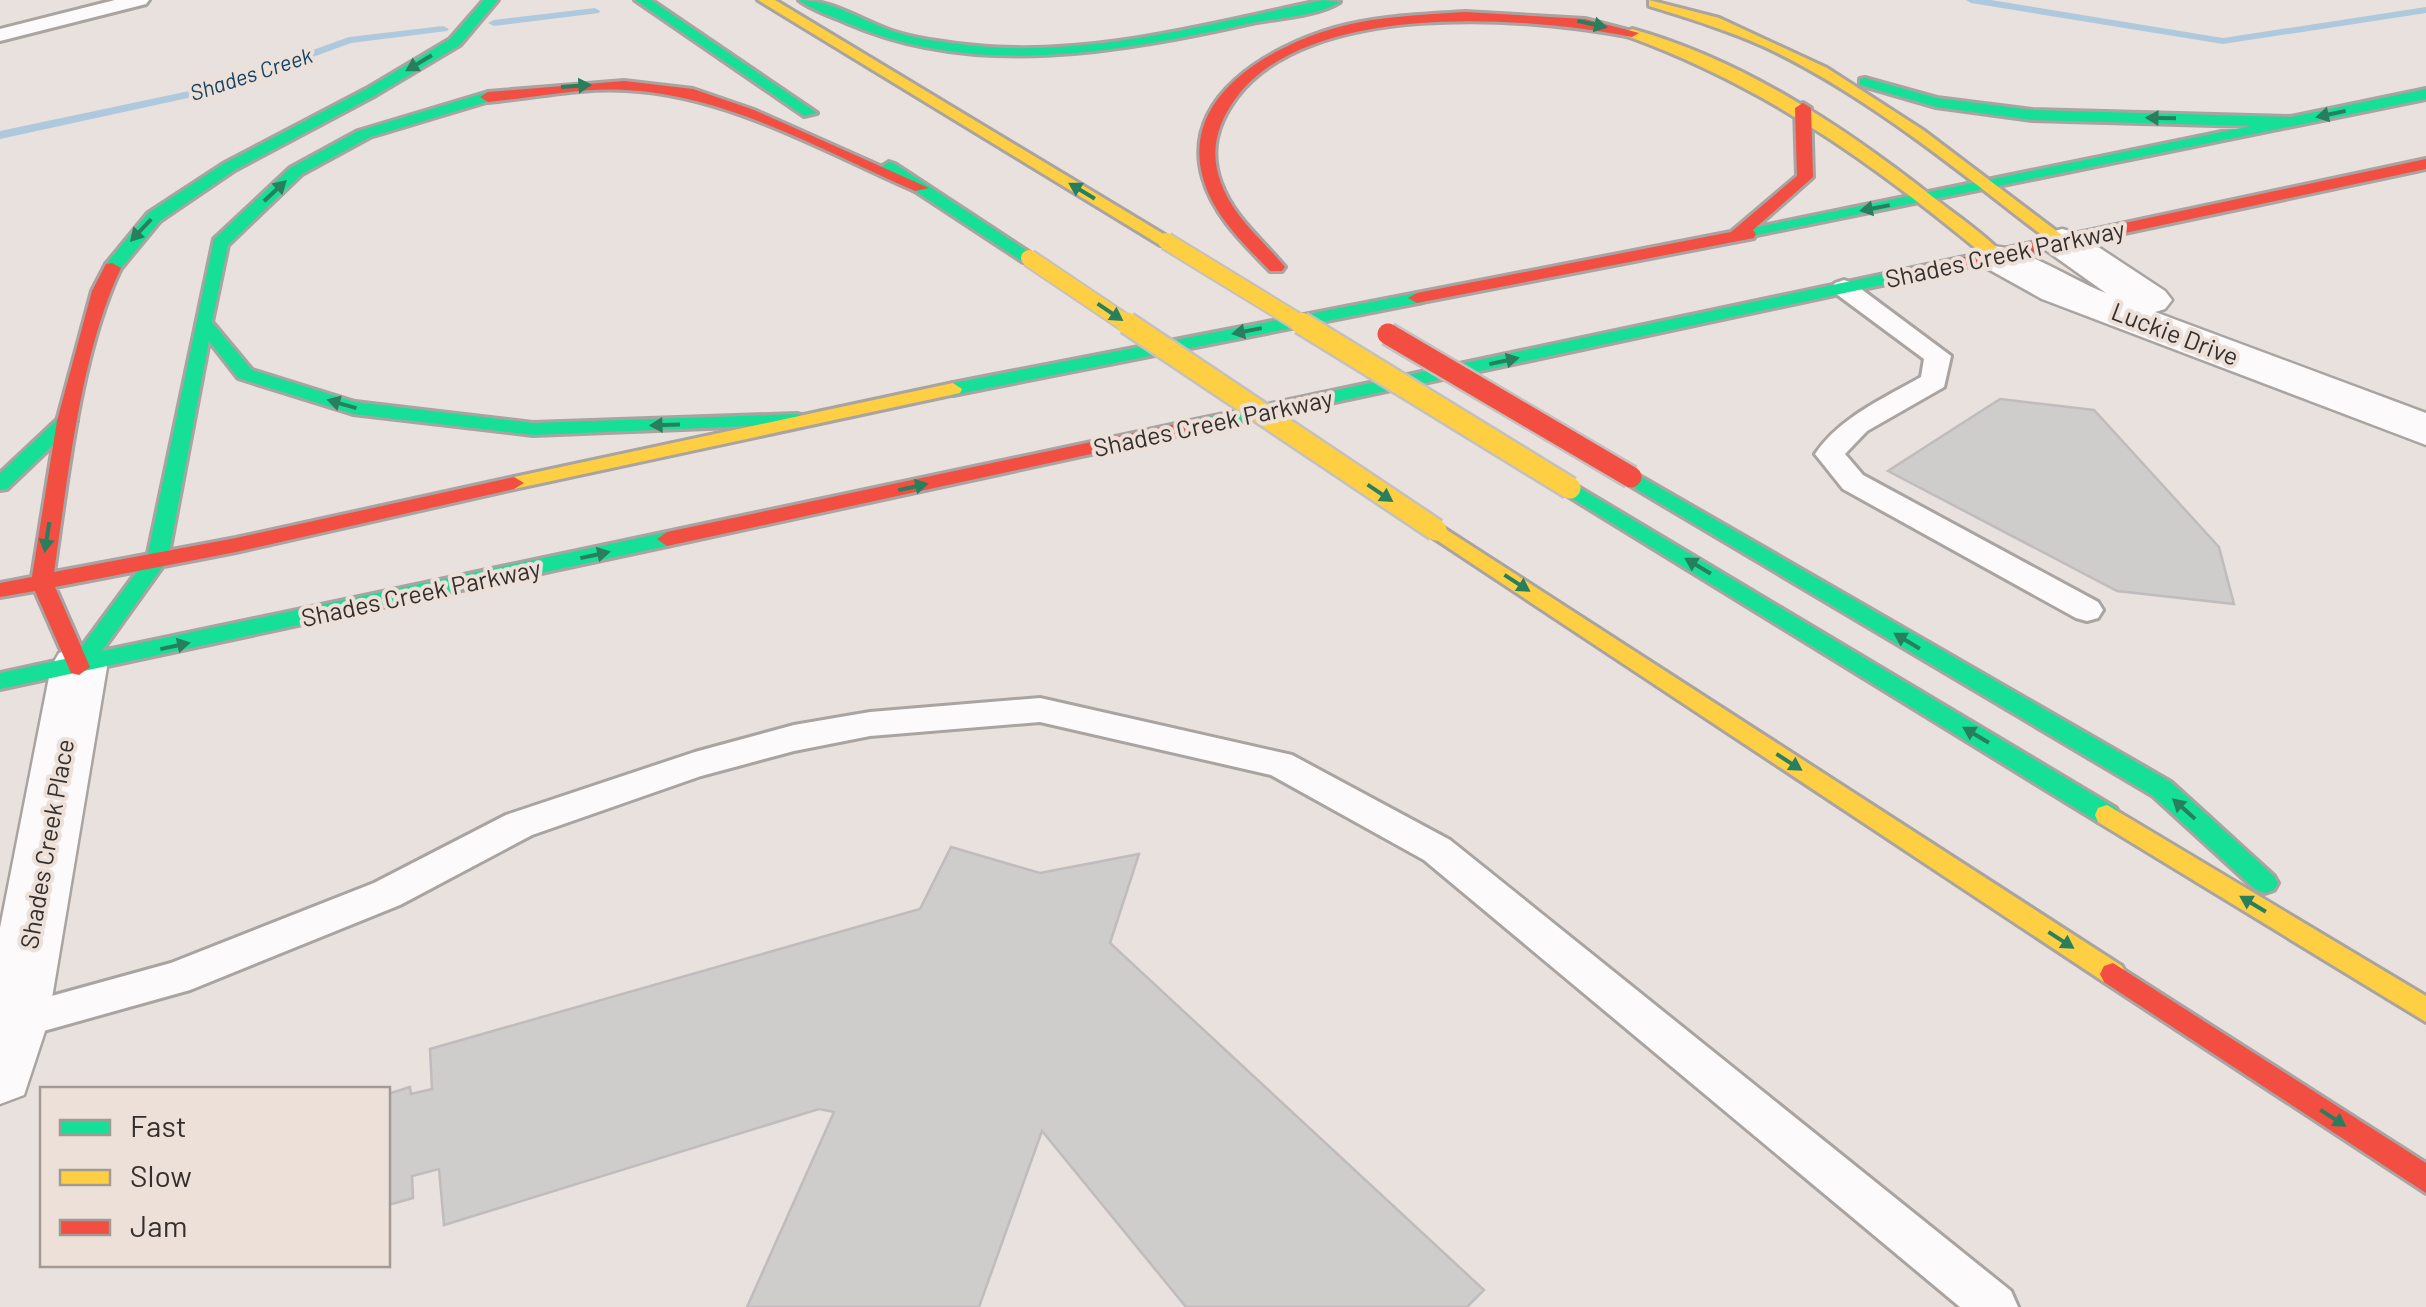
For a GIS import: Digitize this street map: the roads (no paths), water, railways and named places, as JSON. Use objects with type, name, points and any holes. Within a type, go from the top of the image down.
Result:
[{"type":"main road","points":[[80,667],[42,581],[67,421],[101,291],[129,243],[154,217],[229,166],[371,92],[455,42],[492,0]]},
{"type":"main road","points":[[642,0],[1436,530],[2426,1179]]},
{"type":"main road","points":[[766,0],[2426,1010]]},
{"type":"main road","points":[[806,0],[918,42],[964,49],[1024,51],[1134,40],[1343,0]]},
{"type":"main road","points":[[1636,0],[1674,7],[1761,37],[1831,72],[2062,242]]},
{"type":"main road","points":[[1285,272],[1239,232],[1214,196],[1206,159],[1208,125],[1232,83],[1254,62],[1290,43],[1391,16],[1421,12],[1517,12],[1582,21],[1696,54],[1803,108],[1928,198],[1996,256]]},
{"type":"main road","points":[[1831,72],[1936,102],[2032,115],[2293,122]]},
{"type":"main road","points":[[80,667],[156,559],[220,243],[296,171],[364,134],[495,94],[624,85],[693,94],[749,113],[921,188]]},
{"type":"main road","points":[[0,590],[797,420],[1986,187],[2426,94]]},
{"type":"main road","points":[[1739,233],[1804,177],[1803,108]]},
{"type":"main road","name":"Shades Creek Parkway","points":[[0,681],[1844,288],[2420,170]]},
{"type":"main road","points":[[1327,297],[2162,789],[2360,969]]},
{"type":"main road","points":[[202,322],[246,374],[354,408],[532,429],[797,420]]},
{"type":"main road","points":[[0,484],[67,421]]},
{"type":"street","name":"Luckie Drive","points":[[2062,242],[2122,285],[2359,404]]},
{"type":"street","name":"Luckie Drive","points":[[1996,256],[2057,290],[2426,430]]},
{"type":"street","name":"Shades Creek Place","points":[[8,1048],[80,667]]},
{"type":"lane","points":[[0,35],[139,0]]},
{"type":"lane","points":[[1844,288],[1938,356],[1934,381],[1857,425],[1829,454],[1853,482],[2087,610]]},
{"type":"lane","name":"Shades Creek Place","points":[[8,1048],[387,894],[519,825],[695,765],[794,738],[870,724],[1040,710],[1280,764],[1437,850],[1995,1307]]},
{"type":"waterway","name":"Shades Creek","points":[[1971,0],[2223,41],[2426,10]]},
{"type":"waterway","name":"Shades Creek","points":[[494,23],[595,11]]},
{"type":"waterway","name":"Shades Creek","points":[[0,135],[216,89],[349,40],[443,29]]}]
